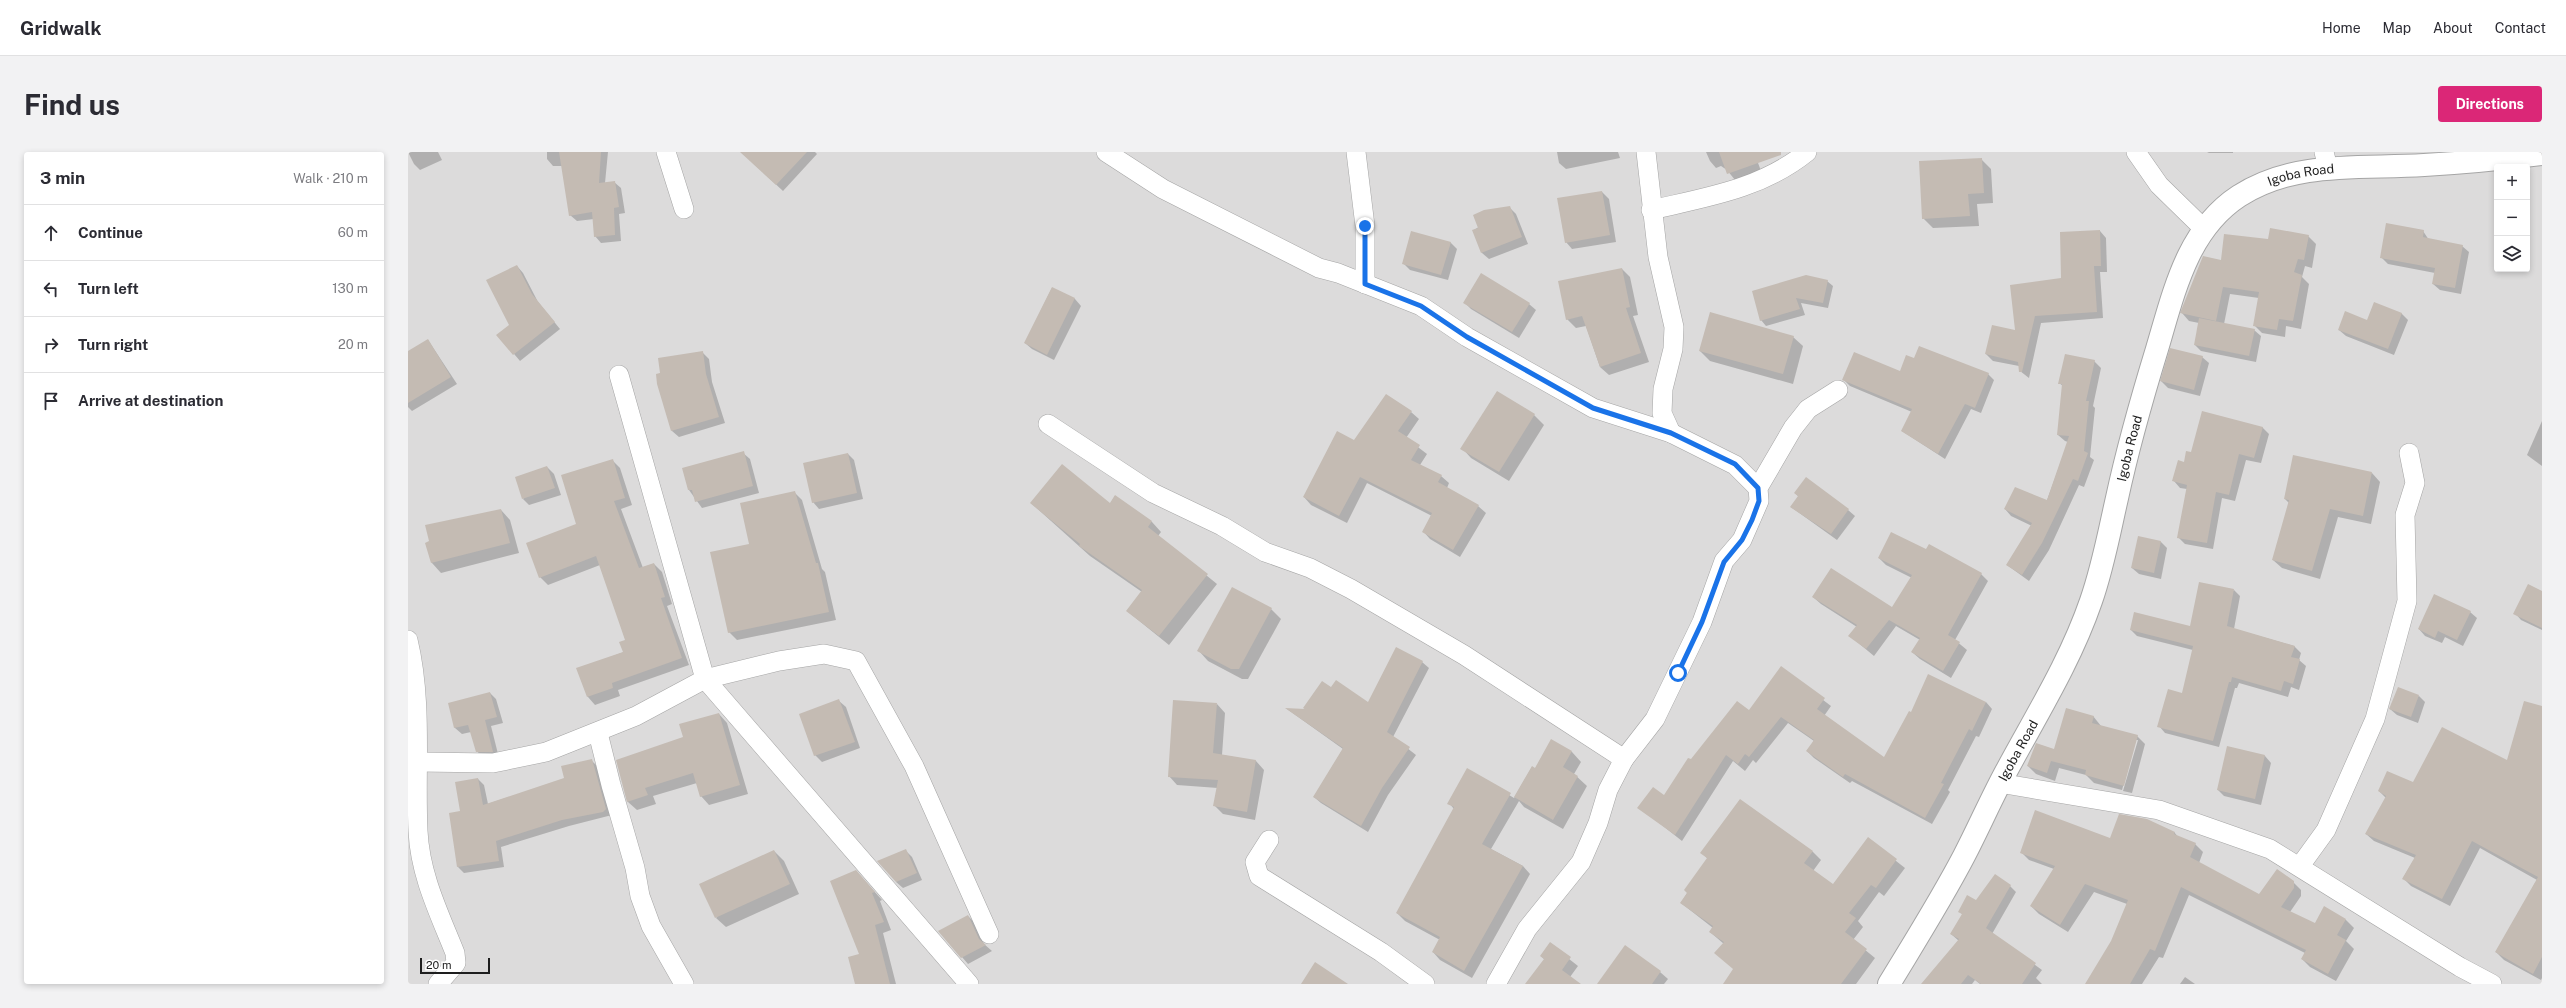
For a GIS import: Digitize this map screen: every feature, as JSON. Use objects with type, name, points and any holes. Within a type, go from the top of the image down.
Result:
[{"type":"street","points":[[666,152],[684,209]]},
{"type":"street","points":[[1106,152],[1163,189],[1319,268],[1421,306],[1467,337],[1593,408],[1671,433],[1735,464],[1758,488]]},
{"type":"street","points":[[1356,152],[1365,226],[1365,284]]},
{"type":"street","points":[[1646,152],[1651,210],[1658,257],[1674,327],[1673,349],[1663,389],[1662,413],[1671,433]]},
{"type":"street","points":[[1651,210],[1749,186],[1787,169],[1807,152]]},
{"type":"street","points":[[2136,152],[2159,185],[2203,228]]},
{"type":"street","name":"Igoba Road","points":[[1891,984],[1932,915],[1999,783],[2068,661],[2091,602],[2106,556],[2116,499],[2145,387],[2187,257],[2203,228],[2215,214],[2261,184],[2326,160],[2423,165],[2542,154]]},
{"type":"street","points":[[619,375],[705,679],[969,984]]},
{"type":"street","points":[[1496,984],[1527,929],[1581,862],[1598,823],[1608,790],[1624,759],[1655,719],[1702,622],[1724,562],[1742,540],[1752,520],[1759,501],[1758,488],[1793,428],[1808,409],[1838,390]]},
{"type":"street","points":[[1048,424],[1153,493],[1222,526],[1265,552],[1310,568],[1351,589],[1464,655],[1624,759]]},
{"type":"street","points":[[2300,866],[2326,830],[2375,719],[2407,601],[2405,515],[2415,484],[2409,453]]},
{"type":"street","points":[[408,640],[414,684],[419,762],[418,832],[423,869],[456,958],[456,963],[438,984]]},
{"type":"street","points":[[419,762],[493,763],[546,752],[598,733],[636,716],[705,679],[779,661],[824,654],[856,662],[914,766],[989,934]]},
{"type":"street","points":[[598,733],[611,785],[635,868],[640,896],[651,926],[684,984]]},
{"type":"street","points":[[1999,783],[2159,810],[2270,848],[2460,967],[2492,984]]},
{"type":"street","points":[[1269,840],[1255,862],[1258,876],[1381,952],[1425,984]]},
{"type":"shaded area","points":[[408,152],[2542,152],[2542,984],[408,984]]},
{"type":"building","points":[[559,152],[601,152],[599,183],[615,181],[619,207],[614,208],[615,235],[594,237],[592,212],[569,216]]},
{"type":"building","points":[[740,152],[807,152],[776,185]]},
{"type":"building","points":[[1719,152],[1781,152],[1781,155],[1727,174]]},
{"type":"building","points":[[1982,158],[1984,193],[1968,194],[1970,216],[1922,219],[1919,161]]},
{"type":"building","points":[[1602,191],[1610,235],[1565,243],[1557,198]]},
{"type":"building","points":[[1510,206],[1522,237],[1481,253],[1472,230],[1478,228],[1473,215],[1484,210]]},
{"type":"building","points":[[2386,223],[2424,230],[2423,237],[2463,245],[2455,288],[2432,284],[2435,268],[2380,258]]},
{"type":"building","points":[[2270,228],[2309,235],[2304,260],[2298,259],[2294,272],[2302,275],[2293,321],[2279,319],[2277,330],[2253,326],[2259,292],[2223,287],[2216,321],[2180,313],[2203,256],[2221,260],[2224,234],[2268,239]]},
{"type":"building","points":[[2100,230],[2101,266],[2094,266],[2097,312],[2035,316],[2022,372],[2019,372],[2018,362],[1985,354],[1992,325],[2015,330],[2010,285],[2061,278],[2060,232]]},
{"type":"building","points":[[1411,231],[1451,242],[1441,275],[1402,264]]},
{"type":"building","points":[[517,265],[532,294],[555,322],[513,355],[496,335],[509,325],[486,280]]},
{"type":"building","points":[[1622,268],[1630,307],[1626,308],[1641,353],[1600,367],[1582,316],[1566,320],[1558,281]]},
{"type":"building","points":[[1481,273],[1530,303],[1512,332],[1463,303]]},
{"type":"building","points":[[1806,275],[1828,280],[1823,303],[1796,298],[1800,309],[1760,321],[1752,291]]},
{"type":"building","points":[[1052,287],[1075,298],[1047,355],[1024,343]]},
{"type":"building","points":[[2374,302],[2402,313],[2388,349],[2338,330],[2345,311],[2367,320]]},
{"type":"building","points":[[1710,312],[1794,336],[1783,374],[1699,351]]},
{"type":"building","points":[[2199,318],[2255,329],[2249,356],[2194,345]]},
{"type":"building","points":[[428,339],[451,377],[408,403],[408,351]]},
{"type":"building","points":[[1919,346],[1989,373],[1975,408],[1965,404],[1938,454],[1901,431],[1912,409],[1842,380],[1854,352],[1900,371],[1906,355],[1914,358]]},
{"type":"building","points":[[2170,348],[2203,356],[2194,390],[2160,381]]},
{"type":"building","points":[[703,351],[706,374],[719,417],[671,431],[657,384],[656,374],[660,373],[658,358]]},
{"type":"building","points":[[2065,354],[2095,360],[2086,401],[2089,401],[2084,451],[2088,453],[2078,481],[2073,479],[2042,543],[2022,575],[2006,565],[2032,523],[2004,509],[2015,487],[2047,500],[2069,436],[2057,435],[2062,384],[2058,384]]},
{"type":"building","points":[[1497,391],[1535,414],[1499,472],[1460,449]]},
{"type":"building","points":[[1386,394],[1412,411],[1398,431],[1420,445],[1411,460],[1442,475],[1438,482],[1479,505],[1453,550],[1422,532],[1432,513],[1360,477],[1339,516],[1303,497],[1337,431],[1354,440]]},
{"type":"building","points":[[2202,411],[2263,427],[2254,458],[2239,454],[2229,495],[2216,492],[2207,543],[2177,538],[2187,485],[2172,481],[2178,460],[2184,462],[2186,451],[2191,452]]},
{"type":"building","points":[[744,451],[753,486],[695,502],[692,490],[688,490],[682,468]]},
{"type":"building","points":[[848,453],[857,493],[812,503],[803,463]]},
{"type":"building","points":[[2293,455],[2372,472],[2363,516],[2330,509],[2312,571],[2272,560],[2289,500],[2284,499]]},
{"type":"building","points":[[613,459],[625,498],[614,501],[639,568],[654,563],[665,597],[661,598],[682,658],[612,683],[613,688],[587,697],[576,668],[623,652],[619,642],[625,640],[596,556],[539,578],[526,543],[576,524],[561,475]]},
{"type":"building","points":[[1062,464],[1110,503],[1115,495],[1152,521],[1148,527],[1208,574],[1159,636],[1126,611],[1142,590],[1079,546],[1080,544],[1030,503]]},
{"type":"building","points":[[547,466],[555,488],[522,499],[515,477]]},
{"type":"building","points":[[1806,477],[1849,509],[1831,534],[1790,507],[1798,496],[1794,493]]},
{"type":"building","points":[[795,491],[816,563],[818,563],[829,612],[728,633],[710,552],[749,544],[740,503]]},
{"type":"building","points":[[501,509],[510,543],[431,563],[425,543],[429,541],[425,525]]},
{"type":"building","points":[[1891,532],[1926,549],[1929,544],[1982,573],[1948,635],[1960,642],[1943,671],[1911,652],[1920,638],[1889,620],[1866,649],[1848,636],[1857,625],[1812,597],[1831,568],[1892,607],[1912,575],[1878,558]]},
{"type":"building","points":[[2138,536],[2161,541],[2154,573],[2131,568]]},
{"type":"building","points":[[2199,582],[2234,589],[2227,626],[2295,646],[2291,657],[2300,659],[2293,684],[2284,681],[2281,691],[2232,677],[2231,682],[2229,682],[2213,741],[2157,727],[2168,689],[2182,693],[2193,646],[2130,630],[2134,612],[2190,626]]},
{"type":"building","points":[[2528,584],[2542,591],[2542,628],[2513,614]]},
{"type":"building","points":[[1232,587],[1272,608],[1239,669],[1231,669],[1197,651]]},
{"type":"building","points":[[2434,594],[2471,611],[2457,640],[2438,631],[2435,638],[2418,629]]},
{"type":"building","points":[[1396,647],[1423,661],[1387,732],[1410,747],[1382,788],[1361,826],[1313,797],[1343,748],[1285,708],[1305,709],[1303,708],[1322,681],[1331,687],[1336,680],[1368,702]]},
{"type":"building","points":[[1781,666],[1825,698],[1817,709],[1884,757],[1909,711],[1911,712],[1928,674],[1986,702],[1972,731],[1969,729],[1941,783],[1944,784],[1925,818],[1845,774],[1843,777],[1806,751],[1814,740],[1781,717],[1749,757],[1745,754],[1738,764],[1726,755],[1675,835],[1637,808],[1653,787],[1664,795],[1688,758],[1691,759],[1737,701],[1749,710]]},
{"type":"building","points":[[2398,687],[2419,695],[2411,717],[2389,709]]},
{"type":"building","points":[[490,692],[497,717],[485,720],[493,752],[476,752],[468,725],[454,728],[448,703]]},
{"type":"building","points":[[839,699],[855,742],[814,756],[799,714]]},
{"type":"building","points":[[1173,700],[1217,703],[1213,753],[1256,760],[1247,812],[1213,806],[1218,780],[1168,777]]},
{"type":"building","points":[[2524,701],[2542,706],[2542,957],[2533,974],[2495,952],[2538,877],[2472,841],[2442,899],[2402,879],[2416,855],[2365,834],[2386,796],[2378,791],[2387,771],[2413,782],[2442,727],[2507,760]]},
{"type":"building","points":[[2066,708],[2094,716],[2092,723],[2138,735],[2124,786],[2085,775],[2086,770],[2051,761],[2047,773],[2027,766],[2036,743],[2054,749]]},
{"type":"building","points":[[719,713],[740,785],[700,797],[693,773],[645,788],[648,795],[627,802],[616,760],[683,737],[679,724]]},
{"type":"building","points":[[1551,739],[1572,751],[1563,767],[1578,776],[1553,820],[1514,797],[1532,766],[1535,768]]},
{"type":"building","points":[[2227,746],[2265,755],[2255,799],[2217,790]]},
{"type":"building","points":[[592,759],[606,809],[603,812],[562,820],[496,841],[499,861],[457,867],[449,813],[460,811],[455,782],[478,778],[483,805],[564,778],[561,766]]},
{"type":"building","points":[[1467,768],[1511,793],[1482,844],[1523,866],[1464,971],[1432,952],[1440,937],[1396,913],[1454,807],[1447,804]]},
{"type":"building","points":[[1740,799],[1813,851],[1804,863],[1833,884],[1868,837],[1897,859],[1876,888],[1871,885],[1849,913],[1856,918],[1845,932],[1867,949],[1841,984],[1723,984],[1733,969],[1714,953],[1724,942],[1709,932],[1713,926],[1680,903],[1687,893],[1684,890],[1707,858],[1700,853]]},
{"type":"building","points":[[2035,810],[2110,838],[2119,814],[2147,819],[2175,832],[2174,834],[2196,843],[2190,857],[2259,894],[2277,869],[2294,881],[2294,888],[2281,907],[2315,923],[2324,906],[2346,919],[2337,935],[2346,940],[2328,974],[2301,959],[2306,950],[2181,887],[2155,951],[2150,949],[2130,984],[2085,984],[2111,941],[2128,900],[2085,884],[2060,925],[2030,906],[2055,866],[2020,853]]},
{"type":"building","points":[[906,849],[917,873],[896,882],[877,861]]},
{"type":"building","points":[[774,850],[790,884],[715,918],[699,884]]},
{"type":"building","points":[[856,870],[875,892],[872,893],[884,922],[875,925],[890,984],[855,984],[848,957],[859,954],[830,881]]},
{"type":"building","points":[[1995,874],[2011,885],[1986,928],[2036,963],[2022,984],[1981,984],[1968,975],[1961,984],[1921,984],[1959,939],[1950,934],[1962,914],[1958,912],[1967,895],[1976,900]]},
{"type":"building","points":[[968,915],[979,939],[986,945],[961,958],[938,931]]},
{"type":"building","points":[[1550,942],[1571,957],[1562,970],[1581,984],[1525,984],[1544,959],[1540,956]]},
{"type":"building","points":[[1625,945],[1661,971],[1652,984],[1597,984]]},
{"type":"building","points":[[1315,962],[1348,984],[1301,984]]},
{"type":"route","points":[[1365,226],[1365,284],[1421,306],[1467,337],[1593,408],[1671,433],[1735,464],[1758,488],[1759,501],[1752,520],[1742,540],[1724,562],[1702,622],[1678,673]]}]
